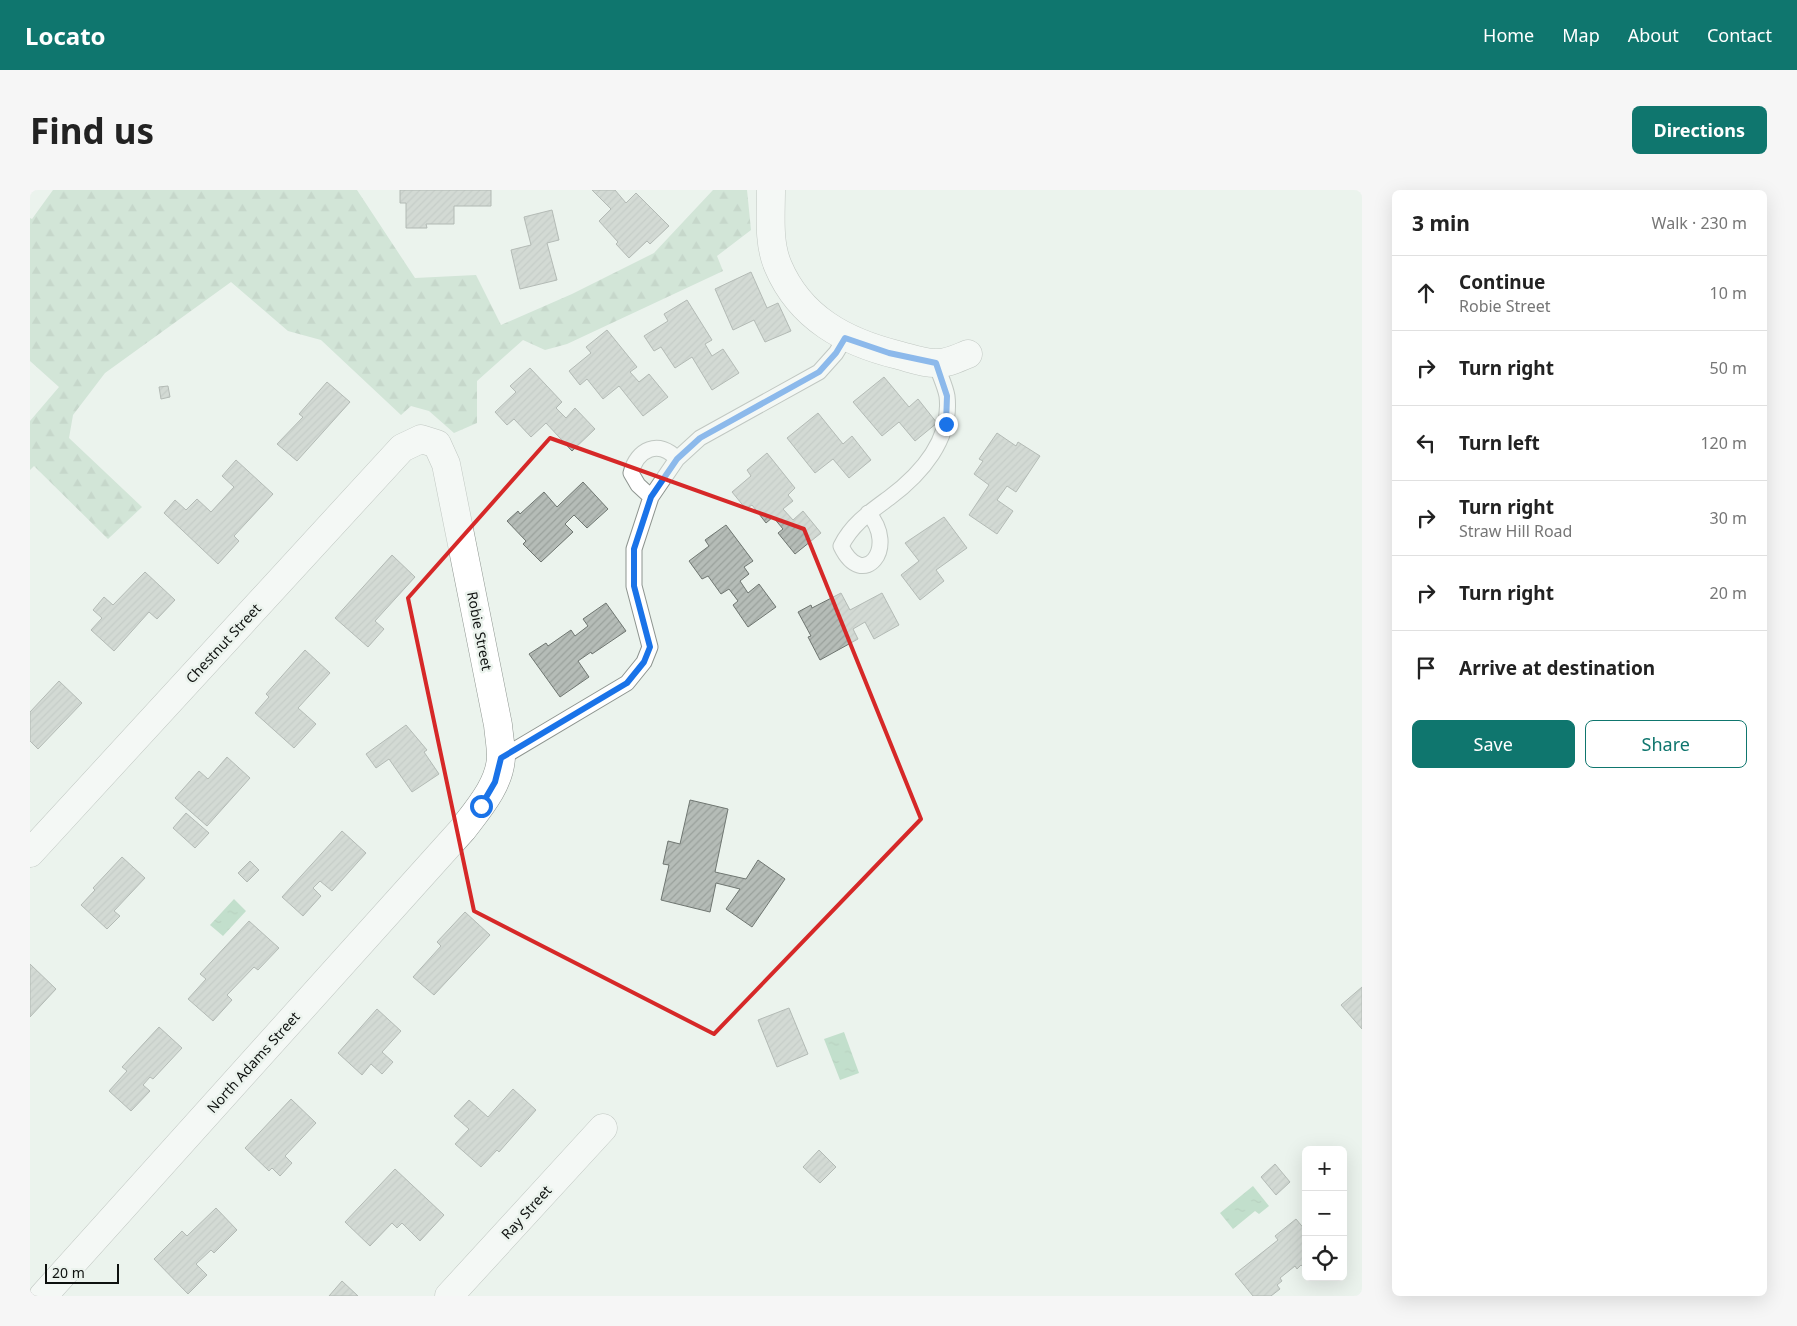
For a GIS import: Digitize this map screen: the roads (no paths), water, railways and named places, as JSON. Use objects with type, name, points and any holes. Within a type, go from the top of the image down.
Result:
[{"type":"street","points":[[771,190],[771,236],[777,264],[790,289],[826,327],[845,338],[889,353],[936,363],[968,354]]},
{"type":"street","name":"Robie Street","points":[[421,439],[438,444],[446,464],[498,725],[501,758],[495,782],[481,806],[463,829]]},
{"type":"street","name":"Chestnut Street","points":[[30,853],[402,448],[421,439]]},
{"type":"street","name":"North Adams Street","points":[[42,1296],[463,829]]},
{"type":"street","name":"Ray Street","points":[[449,1296],[603,1128]]},
{"type":"lane","points":[[501,758],[627,683],[644,662],[650,647],[634,586],[634,549],[651,497],[677,459],[700,438],[819,372],[836,353],[845,338]]},
{"type":"lane","points":[[868,513],[918,473],[935,450],[946,424],[947,396],[936,363]]},
{"type":"lane","points":[[651,497],[638,485],[631,473],[634,461],[646,451],[659,447],[669,450],[677,459]]},
{"type":"water","points":[[234,899],[246,911],[223,936],[210,925]]},
{"type":"water","points":[[844,1032],[859,1073],[840,1080],[824,1039]]},
{"type":"water","points":[[1253,1186],[1269,1206],[1259,1214],[1255,1211],[1233,1229],[1220,1213]]}]
